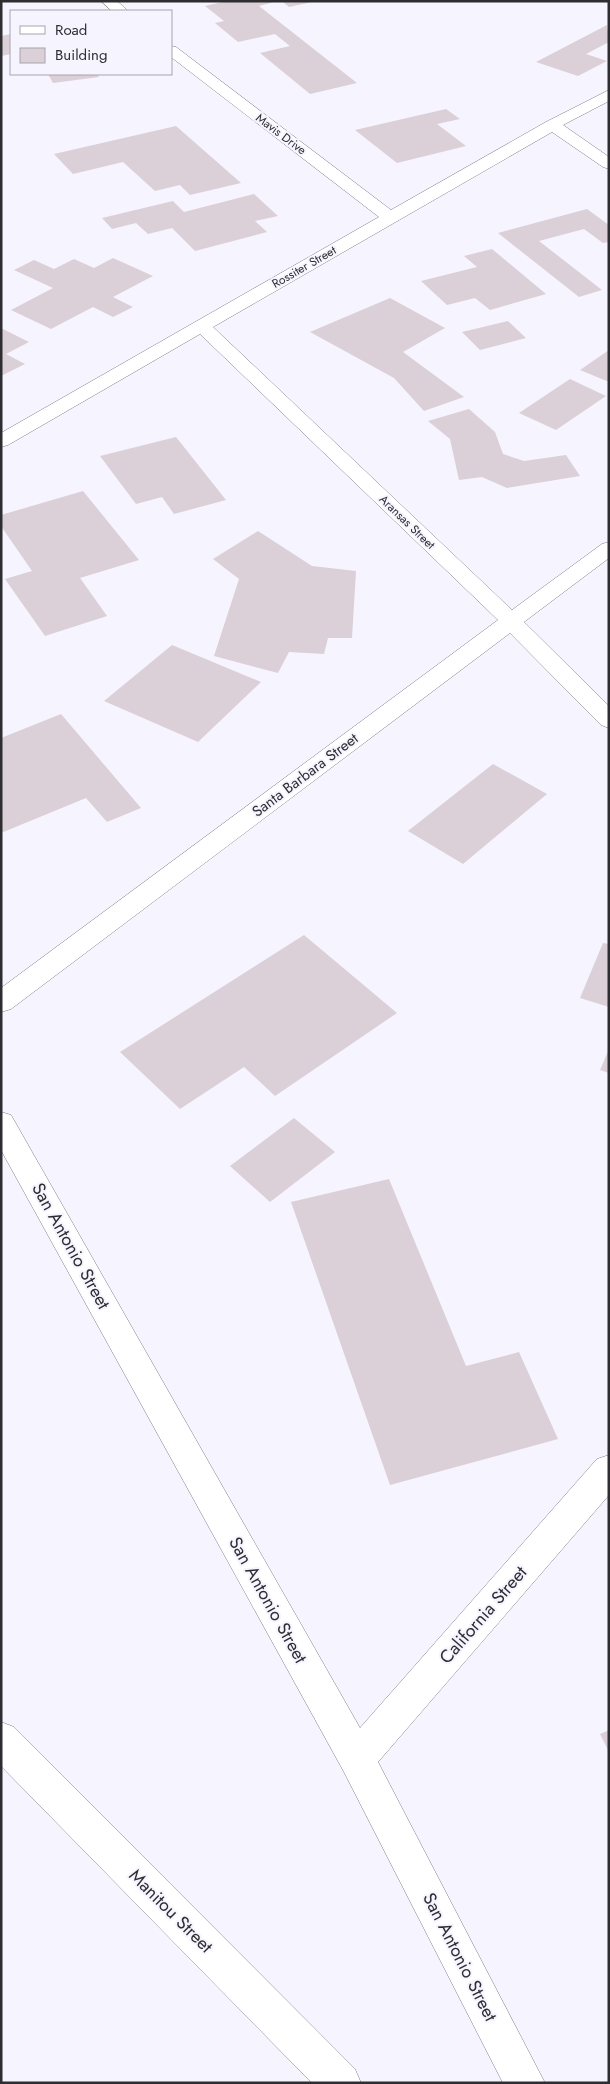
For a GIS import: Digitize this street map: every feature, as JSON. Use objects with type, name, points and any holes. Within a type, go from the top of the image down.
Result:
[{"type":"street","points":[[108,1],[120,10]]},
{"type":"street","name":"Mavis Drive","points":[[172,51],[391,218]]},
{"type":"street","name":"Rossiter Street","points":[[1,441],[552,125],[609,95]]},
{"type":"street","points":[[552,125],[609,164]]},
{"type":"street","name":"Aransas Street","points":[[202,326],[511,621],[609,720]]},
{"type":"street","name":"Santa Barbara Street","points":[[1,1002],[609,548]]},
{"type":"street","name":"San Antonio Street","points":[[1,1122],[358,1759],[526,2083]]},
{"type":"street","name":"California Street","points":[[358,1759],[609,1470]]},
{"type":"street","name":"Manitou Street","points":[[1,1740],[341,2083]]},
{"type":"building","points":[[227,1],[278,1],[259,6],[357,83],[310,94],[260,53],[290,46],[275,34],[238,42],[215,23],[224,21],[205,6]]},
{"type":"building","points":[[282,1],[312,1],[312,2],[289,7]]},
{"type":"building","points":[[607,25],[609,42],[586,54],[607,61],[578,76],[536,62]]},
{"type":"building","points":[[10,34],[10,54],[1,56],[1,36]]},
{"type":"building","points":[[49,75],[98,75],[99,77],[53,83]]},
{"type":"building","points":[[446,109],[460,119],[437,124],[466,146],[397,163],[355,130]]},
{"type":"building","points":[[176,126],[241,183],[190,195],[180,185],[155,191],[123,162],[73,174],[54,154]]},
{"type":"building","points":[[254,194],[278,216],[255,221],[267,232],[195,251],[172,228],[148,234],[136,223],[112,229],[102,218],[173,201],[184,212]]},
{"type":"building","points":[[587,209],[609,225],[609,242],[603,243],[584,229],[539,241],[602,290],[579,297],[498,233]]},
{"type":"building","points":[[492,249],[546,294],[490,310],[475,298],[447,305],[421,281],[477,267],[464,256]]},
{"type":"building","points":[[113,258],[153,276],[113,297],[133,307],[113,317],[93,307],[51,329],[11,310],[53,288],[14,270],[34,260],[54,269],[74,259],[94,268]]},
{"type":"building","points":[[390,298],[445,328],[403,352],[464,397],[424,411],[394,378],[310,332]]},
{"type":"building","points":[[508,321],[526,338],[480,350],[462,332]]},
{"type":"building","points":[[1,328],[29,342],[6,354],[25,364],[1,376]]},
{"type":"building","points":[[609,350],[609,382],[580,370]]},
{"type":"building","points":[[570,379],[606,396],[556,430],[519,413]]},
{"type":"building","points":[[469,409],[495,432],[503,454],[524,461],[566,455],[580,476],[507,488],[482,477],[459,480],[450,439],[428,421]]},
{"type":"building","points":[[176,437],[226,500],[174,514],[162,497],[136,504],[100,456]]},
{"type":"building","points":[[83,491],[139,560],[80,578],[107,616],[45,636],[5,579],[32,571],[1,526],[1,515]]},
{"type":"building","points":[[258,531],[312,566],[356,571],[352,638],[328,638],[324,654],[289,652],[278,673],[214,656],[239,579],[213,559]]},
{"type":"building","points":[[172,645],[261,682],[198,742],[104,701]]},
{"type":"building","points":[[61,714],[141,808],[107,822],[86,798],[1,833],[1,738]]},
{"type":"building","points":[[493,764],[547,794],[463,864],[408,831]]},
{"type":"building","points":[[304,935],[397,1013],[275,1096],[244,1067],[180,1109],[120,1052]]},
{"type":"building","points":[[603,943],[609,944],[609,1007],[580,998]]},
{"type":"building","points":[[609,1049],[609,1073],[600,1070]]},
{"type":"building","points":[[294,1118],[335,1152],[270,1202],[230,1166]]},
{"type":"building","points":[[389,1179],[466,1366],[519,1352],[558,1439],[390,1485],[291,1202]]},
{"type":"building","points":[[609,1730],[609,1752],[600,1734]]}]
